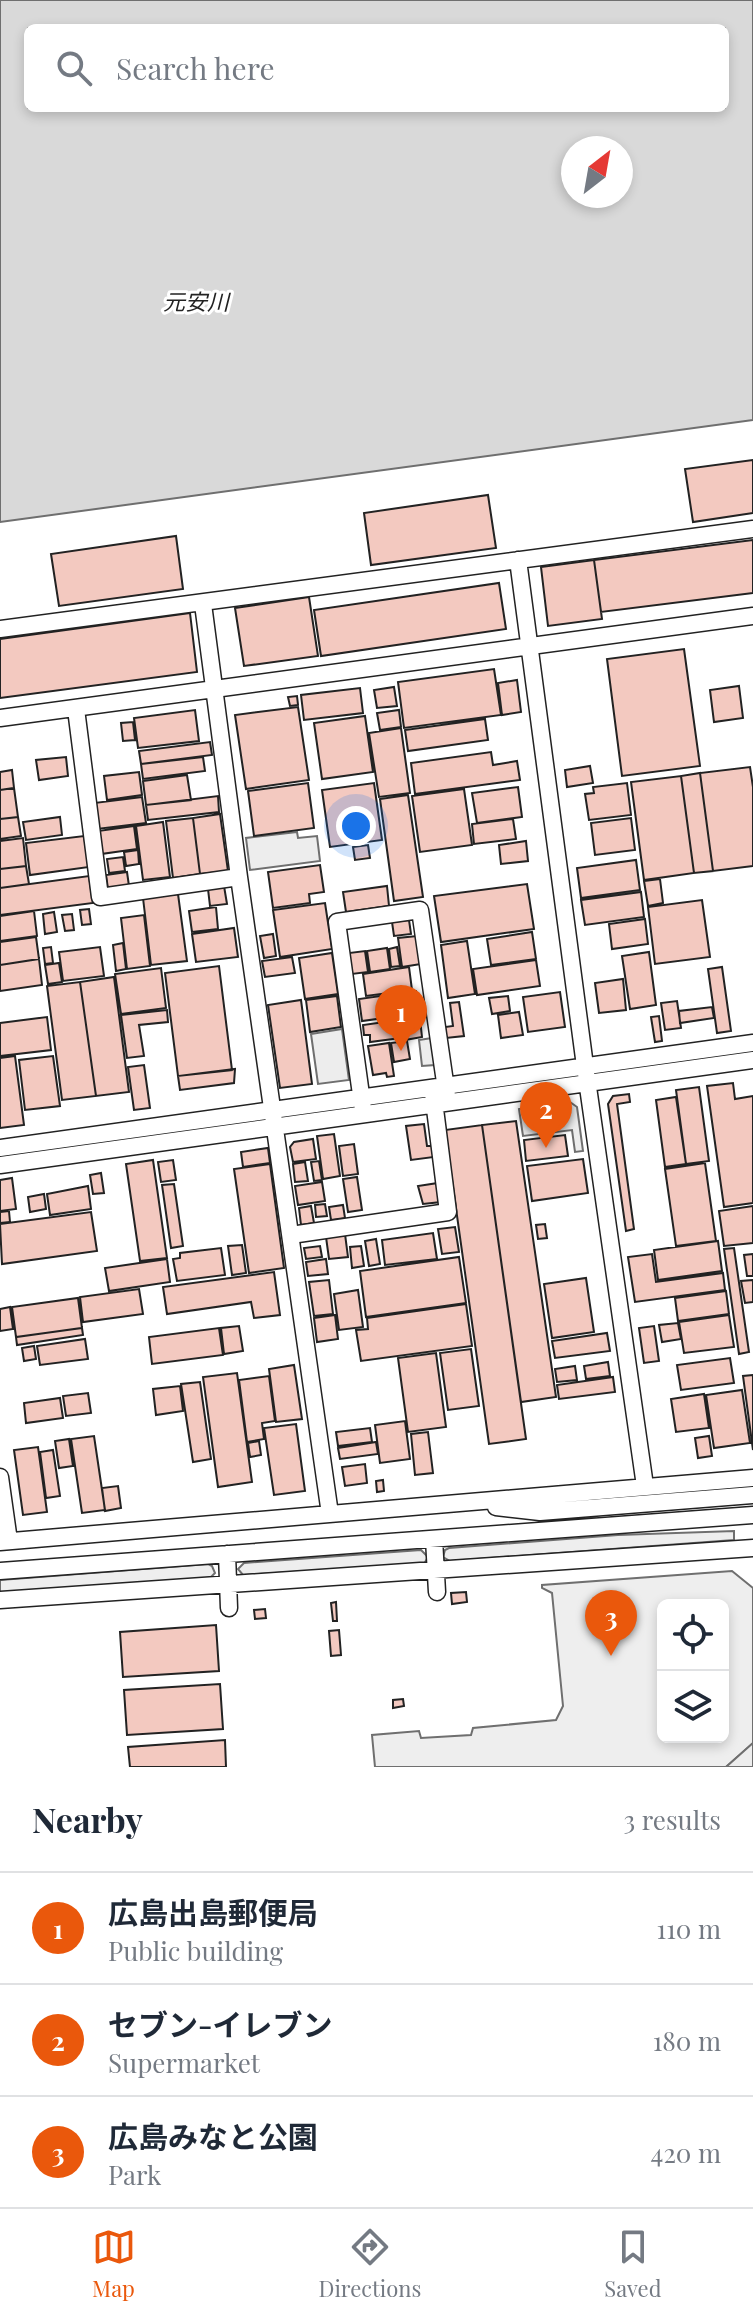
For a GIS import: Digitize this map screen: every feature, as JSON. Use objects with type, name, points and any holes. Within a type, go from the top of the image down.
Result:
[{"type":"street","points":[[0,629],[753,529]]},
{"type":"street","points":[[518,560],[586,1074],[645,1486]]},
{"type":"street","points":[[203,604],[330,1514]]},
{"type":"street","points":[[0,718],[753,616]]},
{"type":"street","points":[[76,709],[100,897],[239,877]]},
{"type":"street","points":[[291,1235],[448,1212],[440,1095],[420,910],[337,922],[362,1106]]},
{"type":"street","points":[[0,1148],[362,1106],[586,1074],[753,1043]]},
{"type":"street","points":[[586,1074],[753,1060]]},
{"type":"street","points":[[0,1165],[274,1118]]},
{"type":"street","points":[[0,1477],[4,1541],[753,1478]]},
{"type":"street","points":[[461,1502],[540,1512],[753,1495]]},
{"type":"street","points":[[0,1571],[753,1515]]},
{"type":"street","points":[[434,1539],[437,1592]]},
{"type":"street","points":[[0,1600],[753,1548]]},
{"type":"street","points":[[227,1554],[229,1608]]},
{"type":"shaded area","points":[[297,832],[298,838],[317,836],[320,861],[250,870],[246,838]]},
{"type":"shaded area","points":[[342,1029],[349,1080],[318,1084],[311,1034]]},
{"type":"shaded area","points":[[432,1038],[435,1065],[422,1066],[419,1040]]},
{"type":"shaded area","points":[[570,1102],[577,1107],[583,1151],[575,1152],[572,1130],[523,1136],[519,1109]]},
{"type":"shaded area","points":[[734,1531],[734,1540],[450,1561],[443,1557],[449,1548],[618,1535]]},
{"type":"shaded area","points":[[421,1550],[428,1557],[424,1564],[243,1575],[238,1569],[244,1563]]},
{"type":"shaded area","points":[[208,1564],[215,1573],[209,1579],[0,1595],[0,1580]]},
{"type":"shaded area","points":[[732,1571],[753,1588],[753,1743],[726,1767],[375,1767],[372,1735],[419,1731],[421,1738],[471,1735],[473,1728],[556,1720],[563,1706],[552,1593],[542,1585]]},
{"type":"shaded area","points":[[753,1743],[753,1767],[726,1767]]},
{"type":"water","name":"元安川","points":[[0,0],[753,0],[753,420],[0,522]]},
{"type":"building","points":[[753,460],[753,513],[693,522],[685,469]]},
{"type":"building","points":[[488,495],[496,548],[371,565],[364,513]]},
{"type":"building","points":[[176,536],[183,589],[59,606],[51,554]]},
{"type":"building","points":[[753,540],[753,593],[601,612],[594,560]]},
{"type":"building","points":[[594,560],[602,619],[548,626],[541,567]]},
{"type":"building","points":[[499,583],[506,629],[321,656],[314,610]]},
{"type":"building","points":[[309,597],[318,656],[244,666],[235,608]]},
{"type":"building","points":[[190,613],[197,672],[0,698],[0,639]]},
{"type":"building","points":[[684,649],[700,766],[622,776],[607,659]]},
{"type":"building","points":[[494,669],[501,715],[404,728],[398,682]]},
{"type":"building","points":[[517,680],[521,712],[502,715],[498,683]]},
{"type":"building","points":[[739,686],[743,718],[714,722],[710,690]]},
{"type":"building","points":[[394,687],[397,706],[377,708],[374,690]]},
{"type":"building","points":[[360,688],[363,713],[304,720],[301,695]]},
{"type":"building","points":[[297,696],[298,705],[290,706],[288,697]]},
{"type":"building","points":[[298,707],[309,780],[246,789],[235,715]]},
{"type":"building","points":[[195,710],[199,741],[138,748],[134,718]]},
{"type":"building","points":[[399,710],[401,727],[380,730],[377,713]]},
{"type":"building","points":[[365,716],[373,772],[322,779],[314,723]]},
{"type":"building","points":[[485,719],[488,740],[408,751],[405,730]]},
{"type":"building","points":[[133,722],[135,740],[123,741],[121,723]]},
{"type":"building","points":[[401,728],[410,793],[379,797],[369,733]]},
{"type":"building","points":[[210,742],[212,755],[141,764],[139,751]]},
{"type":"building","points":[[491,752],[493,765],[517,761],[520,780],[415,794],[411,763]]},
{"type":"building","points":[[66,757],[68,776],[39,780],[36,760]]},
{"type":"building","points":[[203,757],[205,771],[143,779],[141,764]]},
{"type":"building","points":[[590,766],[593,783],[567,787],[565,770]]},
{"type":"building","points":[[750,767],[753,866],[713,871],[700,773]]},
{"type":"building","points":[[12,770],[14,788],[0,790],[0,772]]},
{"type":"building","points":[[139,772],[142,795],[107,800],[104,776]]},
{"type":"building","points":[[700,773],[713,871],[694,873],[681,776]]},
{"type":"building","points":[[187,775],[191,800],[146,805],[143,781]]},
{"type":"building","points":[[681,776],[694,873],[644,880],[631,782]]},
{"type":"building","points":[[308,783],[314,828],[254,836],[248,791]]},
{"type":"building","points":[[374,783],[382,840],[330,847],[322,790]]},
{"type":"building","points":[[627,783],[631,815],[589,820],[585,794],[594,793],[593,787]]},
{"type":"building","points":[[518,787],[522,817],[477,823],[472,793]]},
{"type":"building","points":[[14,788],[18,817],[0,819],[0,790]]},
{"type":"building","points":[[464,789],[472,845],[420,852],[412,796]]},
{"type":"building","points":[[408,795],[423,897],[394,901],[380,799]]},
{"type":"building","points":[[218,796],[219,812],[148,820],[146,805]]},
{"type":"building","points":[[142,797],[146,823],[97,829],[94,803]]},
{"type":"building","points":[[220,814],[228,871],[200,874],[193,818]]},
{"type":"building","points":[[18,817],[21,836],[0,839],[0,819]]},
{"type":"building","points":[[60,817],[62,835],[26,840],[23,822]]},
{"type":"building","points":[[193,818],[200,874],[173,878],[166,821]]},
{"type":"building","points":[[631,818],[635,850],[595,855],[591,823]]},
{"type":"building","points":[[513,819],[516,839],[474,844],[472,824]]},
{"type":"building","points":[[163,822],[170,877],[143,880],[136,826]]},
{"type":"building","points":[[134,826],[137,849],[101,854],[98,831]]},
{"type":"building","points":[[84,836],[89,867],[30,875],[26,843]]},
{"type":"building","points":[[23,838],[26,866],[0,869],[0,841]]},
{"type":"building","points":[[526,841],[528,861],[501,864],[499,845]]},
{"type":"building","points":[[368,845],[370,858],[355,860],[353,847]]},
{"type":"building","points":[[138,850],[139,864],[126,866],[124,852]]},
{"type":"building","points":[[123,857],[125,871],[109,873],[107,859]]},
{"type":"building","points":[[636,860],[640,890],[581,898],[577,868]]},
{"type":"building","points":[[320,865],[324,892],[309,894],[310,903],[273,908],[268,872]]},
{"type":"building","points":[[26,866],[29,884],[0,888],[0,869]]},
{"type":"building","points":[[127,872],[129,886],[108,889],[106,875]]},
{"type":"building","points":[[89,876],[93,903],[0,915],[0,888]]},
{"type":"building","points":[[660,879],[663,903],[648,906],[644,881]]},
{"type":"building","points":[[527,884],[534,929],[441,942],[434,896]]},
{"type":"building","points":[[224,886],[227,904],[210,906],[208,889]]},
{"type":"building","points":[[387,886],[389,906],[346,912],[343,892]]},
{"type":"building","points":[[641,892],[644,917],[585,925],[581,900]]},
{"type":"building","points":[[178,894],[187,961],[151,965],[143,898]]},
{"type":"building","points":[[702,900],[710,957],[655,964],[648,907]]},
{"type":"building","points":[[325,903],[332,949],[280,957],[273,910]]},
{"type":"building","points":[[216,907],[218,929],[192,932],[189,911]]},
{"type":"building","points":[[89,909],[91,924],[82,925],[80,910]]},
{"type":"building","points":[[34,911],[37,936],[0,941],[0,916]]},
{"type":"building","points":[[54,912],[57,932],[45,934],[43,914]]},
{"type":"building","points":[[72,914],[74,930],[65,931],[62,915]]},
{"type":"building","points":[[144,915],[150,966],[127,969],[121,918]]},
{"type":"building","points":[[645,919],[648,944],[612,949],[609,924]]},
{"type":"building","points":[[409,920],[411,934],[394,936],[392,922]]},
{"type":"building","points":[[234,928],[238,957],[196,962],[192,934]]},
{"type":"building","points":[[532,932],[536,959],[491,965],[487,939]]},
{"type":"building","points":[[273,934],[276,956],[264,958],[260,936]]},
{"type":"building","points":[[417,936],[421,964],[402,967],[398,938]]},
{"type":"building","points":[[36,937],[39,959],[0,965],[0,942]]},
{"type":"building","points":[[467,941],[475,994],[448,998],[441,945]]},
{"type":"building","points":[[123,943],[126,969],[116,971],[113,945]]},
{"type":"building","points":[[51,947],[53,963],[45,964],[43,948]]},
{"type":"building","points":[[100,947],[104,976],[63,981],[59,952]]},
{"type":"building","points":[[397,947],[400,966],[391,967],[389,949]]},
{"type":"building","points":[[387,948],[390,969],[370,972],[367,951]]},
{"type":"building","points":[[365,951],[368,972],[352,974],[349,953]]},
{"type":"building","points":[[649,952],[656,1005],[630,1009],[622,956]]},
{"type":"building","points":[[332,953],[338,994],[305,999],[299,958]]},
{"type":"building","points":[[292,957],[295,973],[265,977],[262,961]]},
{"type":"building","points":[[39,959],[42,985],[0,991],[0,965]]},
{"type":"building","points":[[536,960],[540,986],[477,995],[473,969]]},
{"type":"building","points":[[59,963],[62,982],[48,984],[45,965]]},
{"type":"building","points":[[219,966],[232,1070],[178,1076],[165,973]]},
{"type":"building","points":[[409,967],[412,990],[366,996],[363,974]]},
{"type":"building","points":[[722,967],[731,1031],[717,1033],[708,969]]},
{"type":"building","points":[[161,968],[166,1008],[121,1014],[115,974]]},
{"type":"building","points":[[114,977],[129,1092],[96,1096],[80,982]]},
{"type":"building","points":[[623,979],[626,1010],[599,1013],[595,983]]},
{"type":"building","points":[[80,982],[96,1096],[62,1100],[47,986]]},
{"type":"building","points":[[416,991],[420,1013],[362,1021],[359,999]]},
{"type":"building","points":[[560,992],[565,1027],[528,1032],[523,997]]},
{"type":"building","points":[[337,996],[341,1027],[310,1032],[306,1000]]},
{"type":"building","points":[[508,996],[510,1011],[492,1014],[489,998]]},
{"type":"building","points":[[301,1000],[312,1084],[280,1088],[268,1005]]},
{"type":"building","points":[[677,1001],[681,1028],[665,1030],[661,1003]]},
{"type":"building","points":[[459,1002],[464,1036],[446,1038],[445,1027],[453,1026],[450,1003]]},
{"type":"building","points":[[712,1007],[714,1018],[680,1023],[679,1011]]},
{"type":"building","points":[[167,1010],[168,1022],[139,1025],[144,1056],[127,1058],[121,1015]]},
{"type":"building","points":[[519,1012],[523,1035],[501,1038],[498,1015]]},
{"type":"building","points":[[659,1016],[662,1041],[655,1042],[651,1017]]},
{"type":"building","points":[[47,1017],[51,1050],[0,1056],[0,1023]]},
{"type":"building","points":[[420,1019],[422,1037],[405,1040],[402,1021]]},
{"type":"building","points":[[399,1020],[401,1038],[370,1042],[370,1035],[364,1035],[363,1025]]},
{"type":"building","points":[[407,1041],[410,1059],[394,1062],[391,1043]]},
{"type":"building","points":[[389,1043],[394,1076],[387,1077],[386,1073],[373,1075],[368,1046]]},
{"type":"building","points":[[15,1056],[24,1125],[0,1128],[0,1058]]},
{"type":"building","points":[[53,1056],[60,1106],[25,1110],[19,1060]]},
{"type":"building","points":[[144,1065],[150,1108],[134,1110],[128,1067]]},
{"type":"building","points":[[235,1069],[234,1083],[180,1090],[178,1076]]},
{"type":"building","points":[[733,1083],[735,1099],[753,1096],[753,1203],[724,1207],[707,1086]]},
{"type":"building","points":[[699,1087],[709,1161],[686,1164],[676,1090]]},
{"type":"building","points":[[629,1094],[630,1102],[617,1104],[634,1229],[626,1231],[608,1104],[613,1096]]},
{"type":"building","points":[[676,1097],[686,1164],[665,1167],[656,1100]]},
{"type":"building","points":[[516,1121],[556,1397],[521,1402],[482,1125]]},
{"type":"building","points":[[424,1124],[427,1146],[432,1146],[434,1157],[411,1160],[406,1126]]},
{"type":"building","points":[[482,1125],[526,1439],[489,1444],[445,1130]]},
{"type":"building","points":[[334,1134],[340,1176],[323,1179],[317,1136]]},
{"type":"building","points":[[565,1135],[568,1156],[526,1161],[524,1140]]},
{"type":"building","points":[[313,1139],[316,1159],[293,1162],[290,1147],[294,1142]]},
{"type":"building","points":[[354,1144],[358,1174],[343,1176],[339,1146]]},
{"type":"building","points":[[268,1148],[270,1163],[243,1167],[241,1152]]},
{"type":"building","points":[[583,1159],[588,1193],[532,1201],[527,1166]]},
{"type":"building","points":[[153,1160],[167,1258],[140,1261],[126,1164]]},
{"type":"building","points":[[173,1160],[176,1180],[161,1182],[158,1162]]},
{"type":"building","points":[[319,1161],[322,1180],[314,1181],[311,1162]]},
{"type":"building","points":[[305,1162],[308,1181],[295,1182],[293,1164]]},
{"type":"building","points":[[705,1163],[716,1241],[676,1246],[665,1169]]},
{"type":"building","points":[[270,1164],[284,1268],[249,1273],[234,1169]]},
{"type":"building","points":[[101,1173],[104,1193],[93,1194],[90,1175]]},
{"type":"building","points":[[357,1177],[362,1210],[348,1212],[343,1179]]},
{"type":"building","points":[[12,1178],[16,1209],[0,1211],[0,1180]]},
{"type":"building","points":[[322,1182],[325,1201],[298,1205],[295,1186]]},
{"type":"building","points":[[438,1183],[441,1202],[423,1204],[418,1186]]},
{"type":"building","points":[[174,1184],[183,1246],[171,1248],[162,1185]]},
{"type":"building","points":[[88,1186],[91,1209],[50,1215],[47,1194]]},
{"type":"building","points":[[44,1194],[46,1209],[30,1212],[28,1197]]},
{"type":"building","points":[[325,1204],[327,1216],[316,1217],[315,1205]]},
{"type":"building","points":[[343,1205],[345,1218],[331,1220],[329,1207]]},
{"type":"building","points":[[311,1206],[314,1223],[301,1225],[299,1208]]},
{"type":"building","points":[[753,1206],[753,1243],[724,1246],[719,1211]]},
{"type":"building","points":[[9,1211],[10,1222],[0,1223],[0,1212]]},
{"type":"building","points":[[91,1212],[97,1251],[2,1264],[0,1224]]},
{"type":"building","points":[[545,1224],[547,1238],[538,1239],[536,1225]]},
{"type":"building","points":[[455,1227],[459,1252],[442,1254],[438,1229]]},
{"type":"building","points":[[433,1233],[437,1259],[385,1265],[382,1240]]},
{"type":"building","points":[[345,1234],[348,1257],[329,1259],[326,1237]]},
{"type":"building","points":[[376,1239],[380,1264],[369,1266],[365,1241]]},
{"type":"building","points":[[718,1241],[722,1271],[658,1280],[654,1250]]},
{"type":"building","points":[[242,1245],[246,1273],[232,1275],[228,1246]]},
{"type":"building","points":[[320,1246],[322,1257],[306,1259],[304,1248]]},
{"type":"building","points":[[361,1246],[364,1266],[352,1268],[350,1247]]},
{"type":"building","points":[[221,1248],[225,1275],[177,1281],[173,1259],[180,1258],[180,1253]]},
{"type":"building","points":[[734,1248],[749,1352],[739,1354],[724,1249]]},
{"type":"building","points":[[652,1254],[656,1282],[723,1273],[725,1290],[635,1302],[628,1257]]},
{"type":"building","points":[[753,1254],[753,1276],[747,1276],[744,1255]]},
{"type":"building","points":[[459,1257],[466,1303],[366,1317],[360,1271]]},
{"type":"building","points":[[167,1259],[170,1282],[109,1291],[105,1268]]},
{"type":"building","points":[[326,1259],[328,1274],[308,1276],[306,1262]]},
{"type":"building","points":[[274,1272],[280,1315],[254,1318],[251,1302],[167,1314],[163,1287]]},
{"type":"building","points":[[586,1278],[594,1332],[552,1338],[544,1284]]},
{"type":"building","points":[[329,1280],[333,1314],[314,1316],[309,1282]]},
{"type":"building","points":[[753,1280],[753,1302],[745,1303],[741,1281]]},
{"type":"building","points":[[139,1289],[143,1314],[83,1322],[80,1297]]},
{"type":"building","points":[[358,1290],[363,1327],[339,1330],[334,1294]]},
{"type":"building","points":[[726,1291],[729,1314],[678,1321],[675,1298]]},
{"type":"building","points":[[78,1298],[82,1328],[16,1337],[12,1307]]},
{"type":"building","points":[[466,1304],[472,1346],[361,1361],[356,1330],[368,1329],[367,1318]]},
{"type":"building","points":[[10,1307],[13,1329],[0,1331],[0,1309]]},
{"type":"building","points":[[335,1315],[338,1339],[317,1342],[314,1318]]},
{"type":"building","points":[[729,1315],[734,1347],[684,1353],[679,1322]]},
{"type":"building","points":[[678,1323],[681,1339],[662,1342],[659,1325]]},
{"type":"building","points":[[239,1326],[243,1351],[224,1354],[221,1328]]},
{"type":"building","points":[[654,1326],[659,1361],[644,1363],[639,1328]]},
{"type":"building","points":[[82,1328],[83,1335],[17,1345],[16,1337]]},
{"type":"building","points":[[219,1328],[223,1355],[152,1364],[149,1337]]},
{"type":"building","points":[[607,1333],[610,1351],[555,1358],[552,1341]]},
{"type":"building","points":[[85,1339],[88,1359],[40,1365],[37,1346]]},
{"type":"building","points":[[34,1346],[36,1359],[24,1361],[22,1348]]},
{"type":"building","points":[[471,1349],[479,1406],[448,1410],[440,1353]]},
{"type":"building","points":[[436,1353],[446,1427],[408,1432],[398,1358]]},
{"type":"building","points":[[730,1358],[734,1383],[681,1390],[677,1365]]},
{"type":"building","points":[[608,1362],[610,1376],[586,1379],[584,1366]]},
{"type":"building","points":[[294,1365],[302,1419],[276,1422],[269,1369]]},
{"type":"building","points":[[575,1366],[577,1380],[557,1382],[555,1369]]},
{"type":"building","points":[[237,1373],[252,1482],[218,1487],[203,1377]]},
{"type":"building","points":[[753,1375],[753,1450],[743,1376]]},
{"type":"building","points":[[269,1376],[275,1421],[262,1423],[264,1439],[247,1442],[239,1380]]},
{"type":"building","points":[[613,1377],[615,1392],[559,1399],[557,1385]]},
{"type":"building","points":[[200,1382],[211,1459],[193,1462],[181,1384]]},
{"type":"building","points":[[180,1386],[183,1411],[156,1415],[153,1389]]},
{"type":"building","points":[[742,1390],[750,1443],[714,1448],[706,1395]]},
{"type":"building","points":[[88,1393],[91,1413],[66,1416],[63,1396]]},
{"type":"building","points":[[704,1394],[709,1428],[676,1432],[671,1399]]},
{"type":"building","points":[[60,1398],[63,1418],[26,1423],[24,1403]]},
{"type":"building","points":[[405,1421],[410,1459],[380,1463],[375,1425]]},
{"type":"building","points":[[296,1424],[305,1491],[274,1495],[264,1428]]},
{"type":"building","points":[[370,1428],[372,1442],[338,1446],[336,1432]]},
{"type":"building","points":[[428,1432],[433,1473],[415,1475],[411,1434]]},
{"type":"building","points":[[94,1436],[105,1510],[82,1513],[71,1439]]},
{"type":"building","points":[[709,1436],[712,1456],[698,1458],[695,1438]]},
{"type":"building","points":[[69,1439],[73,1466],[59,1468],[55,1441]]},
{"type":"building","points":[[259,1441],[261,1455],[250,1457],[248,1443]]},
{"type":"building","points":[[376,1442],[378,1454],[340,1459],[338,1448]]},
{"type":"building","points":[[38,1447],[47,1512],[23,1515],[14,1450]]},
{"type":"building","points":[[53,1450],[60,1496],[46,1498],[40,1452]]},
{"type":"building","points":[[365,1464],[367,1483],[345,1486],[342,1467]]},
{"type":"building","points":[[383,1480],[384,1491],[377,1492],[376,1481]]},
{"type":"building","points":[[118,1486],[121,1508],[105,1511],[102,1488]]},
{"type":"building","points":[[466,1592],[467,1602],[452,1604],[451,1593]]},
{"type":"building","points":[[336,1602],[337,1621],[333,1621],[331,1603]]},
{"type":"building","points":[[265,1609],[266,1618],[255,1619],[254,1610]]},
{"type":"building","points":[[216,1625],[219,1671],[123,1677],[120,1632]]},
{"type":"building","points":[[339,1630],[341,1655],[331,1656],[329,1631]]},
{"type":"building","points":[[220,1684],[223,1729],[127,1735],[124,1690]]},
{"type":"building","points":[[403,1699],[404,1706],[393,1708],[393,1700]]},
{"type":"building","points":[[225,1740],[226,1767],[130,1767],[128,1747]]},
{"type":"place","name":"広島出島郵便局","points":[[401,1051]]},
{"type":"place","name":"セブン-イレブン","points":[[546,1148]]},
{"type":"place","name":"広島みなと公園","points":[[611,1656]]}]
